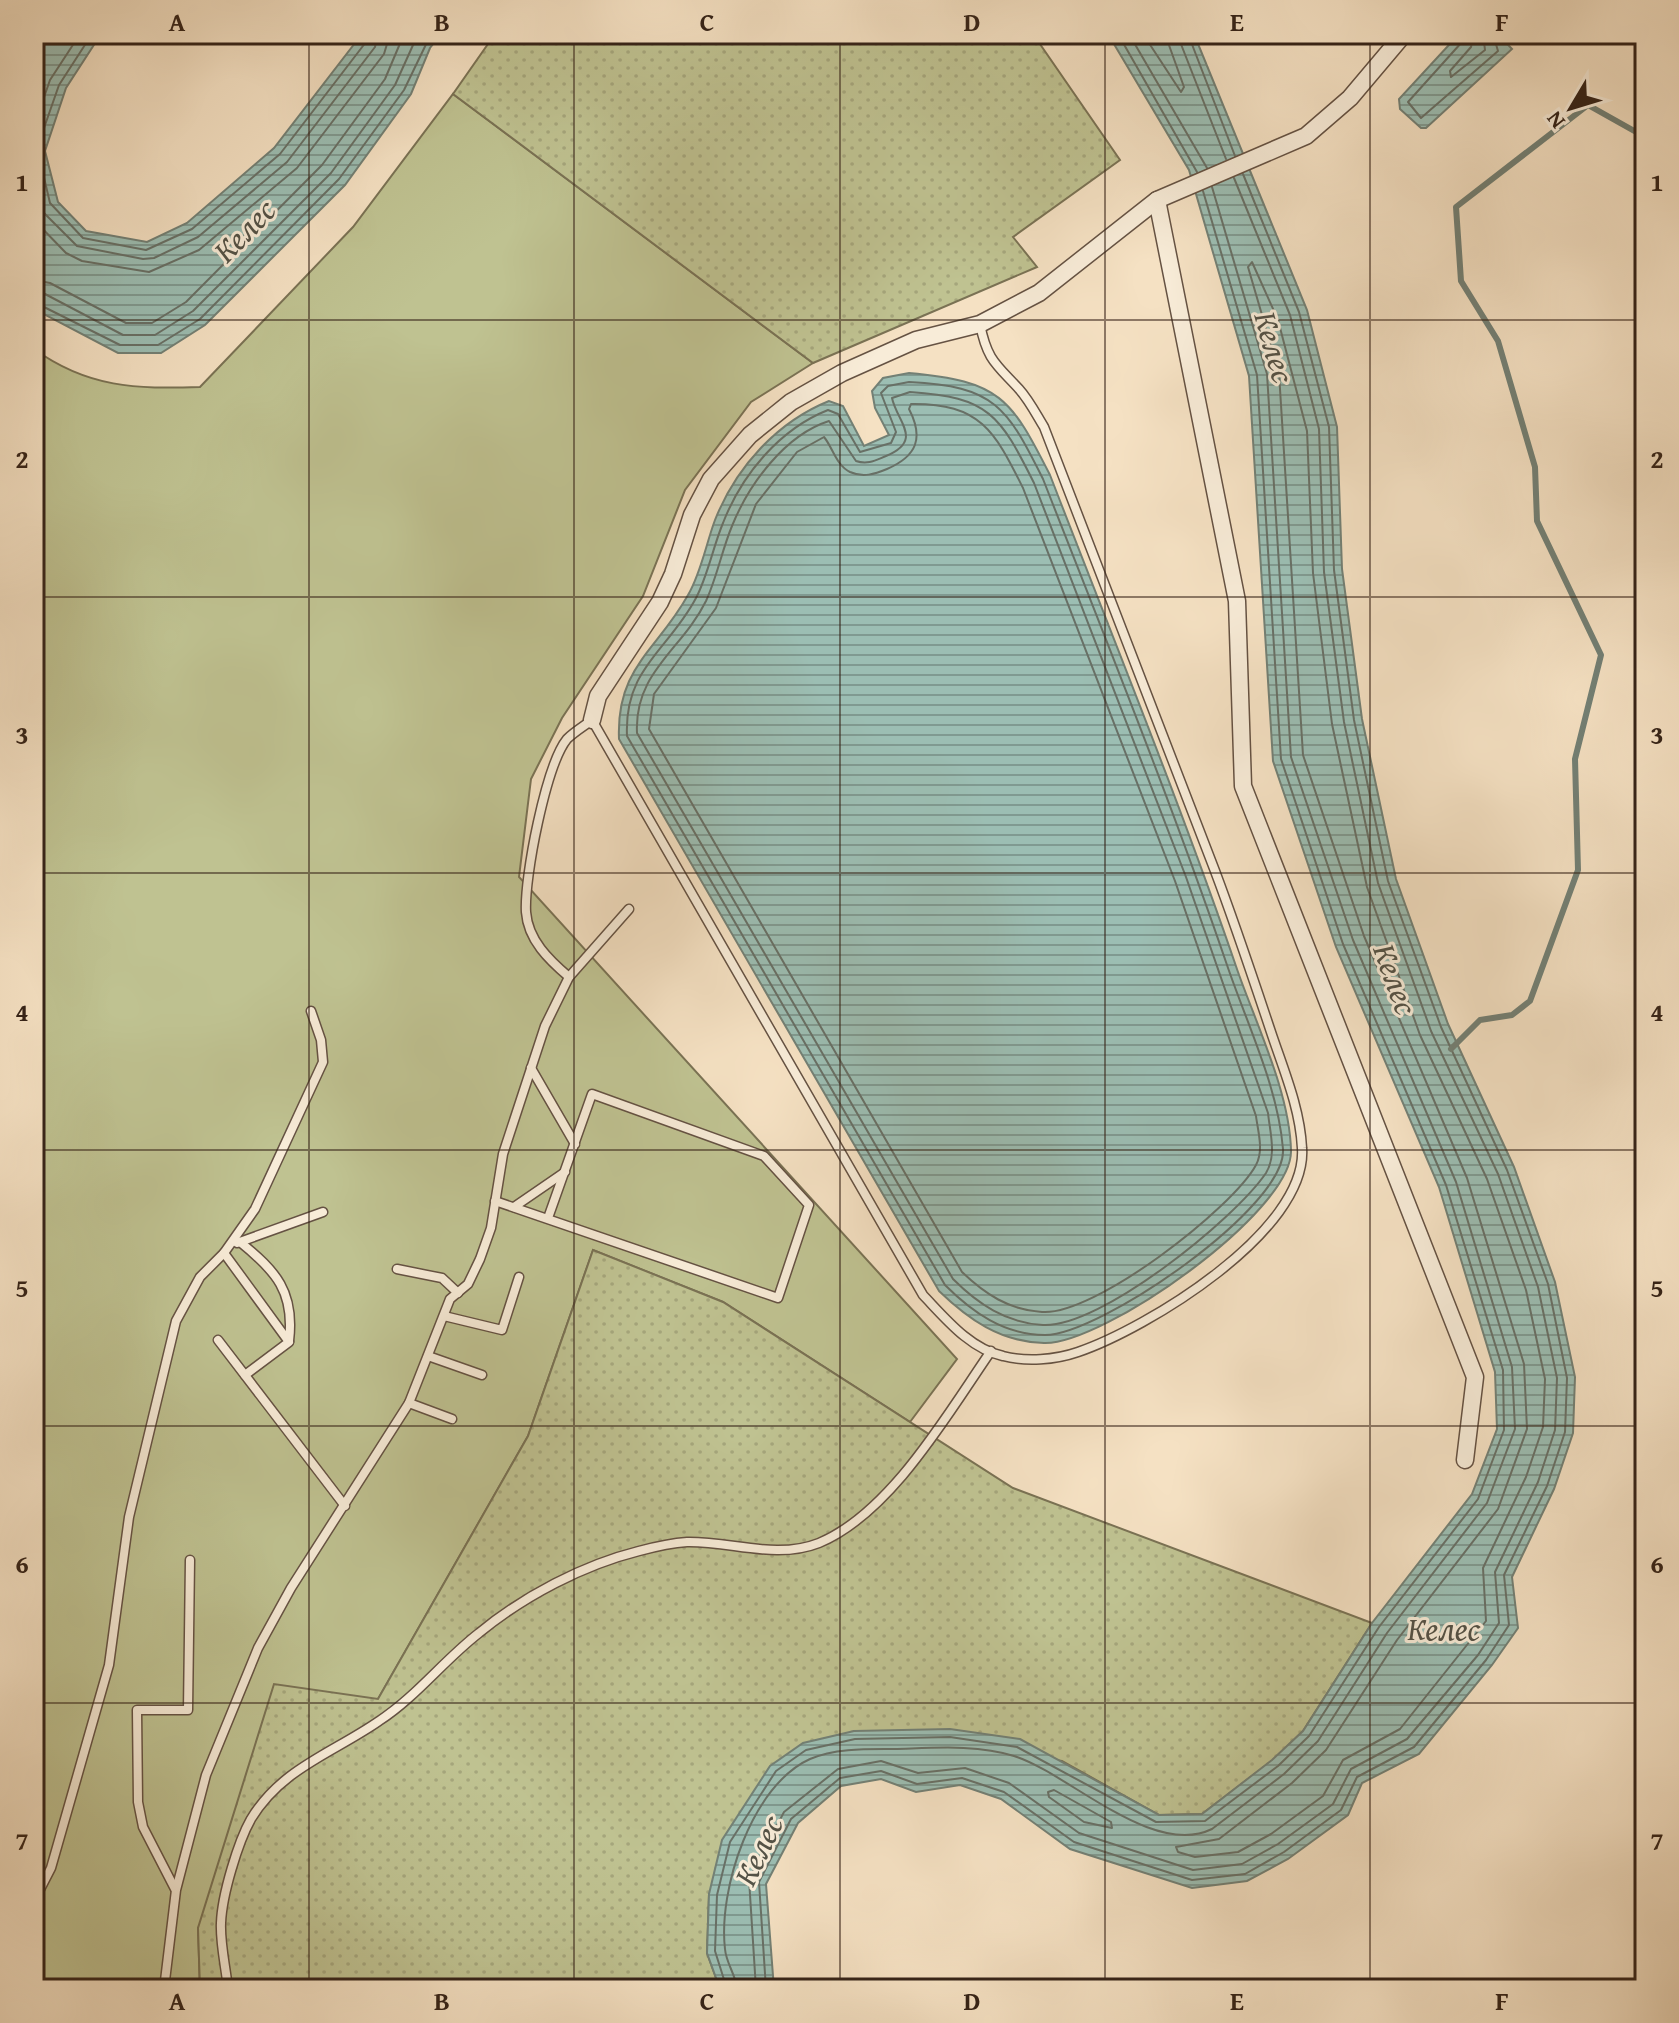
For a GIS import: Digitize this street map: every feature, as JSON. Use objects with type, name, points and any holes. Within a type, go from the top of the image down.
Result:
[{"type":"street","points":[[592,720],[598,696],[660,602],[692,515],[711,479],[750,435],[791,402],[842,373],[916,340],[980,324],[1039,293],[1157,200],[1297,141],[1327,120],[1404,34]]},
{"type":"street","points":[[1157,200],[1237,601],[1243,786],[1475,1377],[1465,1460]]},
{"type":"lane","points":[[569,977],[546,957],[534,939],[526,912],[537,826],[552,766],[568,739],[592,720],[923,1295],[949,1322],[1002,1356],[1041,1359],[1076,1353],[1143,1324],[1205,1283],[1252,1242],[1286,1202],[1299,1177],[1303,1153],[1298,1113],[1236,928],[1050,441],[1021,390],[994,365],[985,349],[980,324]]},
{"type":"lane","points":[[164,1989],[176,1890],[206,1775],[258,1648],[291,1588],[409,1403],[450,1299],[468,1284],[480,1259],[503,1154],[545,1026],[569,977],[629,909]]},
{"type":"lane","points":[[34,1901],[51,1868],[109,1665],[129,1517],[176,1321],[200,1277],[226,1249],[255,1209],[323,1062],[321,1040],[311,1011]]},
{"type":"lane","points":[[531,1068],[575,1144]]},
{"type":"lane","points":[[495,1201],[778,1298],[809,1205],[764,1156],[592,1094],[548,1218]]},
{"type":"lane","points":[[514,1207],[565,1172]]},
{"type":"lane","points":[[226,1249],[323,1212]]},
{"type":"lane","points":[[240,1242],[273,1269],[281,1281],[291,1323],[289,1342],[245,1375]]},
{"type":"lane","points":[[226,1249],[289,1342]]},
{"type":"lane","points":[[397,1269],[442,1278],[458,1293]]},
{"type":"lane","points":[[444,1316],[502,1330],[519,1277]]},
{"type":"lane","points":[[218,1340],[345,1506]]},
{"type":"lane","points":[[228,1989],[221,1923],[228,1885],[250,1821],[272,1791],[290,1775],[309,1760],[381,1720],[479,1632],[530,1599],[592,1566],[640,1551],[687,1542],[784,1550],[819,1543],[859,1518],[897,1481],[991,1351]]},
{"type":"lane","points":[[428,1356],[482,1375]]},
{"type":"lane","points":[[409,1403],[452,1419]]},
{"type":"lane","points":[[176,1890],[140,1815],[137,1710],[188,1710],[190,1560]]},
{"type":"green space","points":[[495,34],[1033,34],[1120,160],[1013,237],[1037,267],[813,363],[453,94]]},
{"type":"green space","points":[[453,94],[813,363],[751,402],[685,490],[643,596],[562,718],[531,779],[519,877],[957,1359],[910,1422],[723,1302],[593,1250],[528,1436],[378,1699],[198,1928],[200,1989],[34,1989],[34,349],[54,362],[93,379],[134,386],[200,387],[353,227]]},
{"type":"green space","points":[[1645,828],[1645,959],[1638,911]]},
{"type":"green space","points":[[593,1250],[723,1302],[1013,1488],[1372,1623],[1303,1731],[1273,1760],[1202,1814],[1159,1815],[1062,1761],[854,1731],[709,1894],[707,1953],[720,1989],[200,1989],[198,1928],[274,1684],[378,1699],[528,1436]]},
{"type":"water","name":"Келес","points":[[34,34],[101,34],[66,88],[45,151],[58,202],[86,231],[147,242],[187,223],[274,148],[362,34],[441,34],[430,48],[411,94],[345,185],[205,325],[161,353],[118,353],[34,309]]},
{"type":"water","name":"Келес","points":[[1108,34],[1194,34],[1307,310],[1337,427],[1342,569],[1362,719],[1396,879],[1448,1024],[1514,1167],[1555,1282],[1575,1377],[1573,1433],[1554,1489],[1512,1577],[1518,1628],[1492,1665],[1419,1754],[1362,1783],[1348,1815],[1288,1859],[1247,1881],[1192,1888],[1070,1849],[1001,1799],[960,1785],[916,1792],[881,1779],[841,1786],[798,1823],[766,1884],[774,1989],[720,1989],[707,1953],[709,1894],[722,1840],[770,1766],[803,1743],[854,1731],[950,1729],[1020,1739],[1159,1815],[1202,1814],[1272,1760],[1303,1731],[1372,1623],[1472,1494],[1497,1429],[1495,1372],[1439,1187],[1336,947],[1273,761],[1249,376],[1189,170]]},
{"type":"water","points":[[1459,34],[1498,34],[1512,49],[1426,128],[1421,128],[1400,109],[1399,99]]},
{"type":"water","points":[[909,373],[964,381],[999,398],[1024,428],[1050,475],[1194,847],[1271,1060],[1289,1129],[1291,1151],[1283,1177],[1261,1207],[1229,1239],[1190,1271],[1108,1322],[1072,1338],[1044,1343],[1013,1338],[986,1327],[961,1311],[939,1291],[619,739],[620,714],[631,677],[688,595],[724,501],[734,482],[760,448],[792,421],[829,401],[843,406],[864,446],[889,435],[875,408],[872,391],[883,378]]},
{"type":"waterway","points":[[1451,1049],[1480,1020],[1512,1015],[1530,1001],[1578,870],[1575,759],[1601,655],[1537,521],[1535,467],[1498,341],[1461,281],[1456,207],[1588,105],[1645,137]]}]
